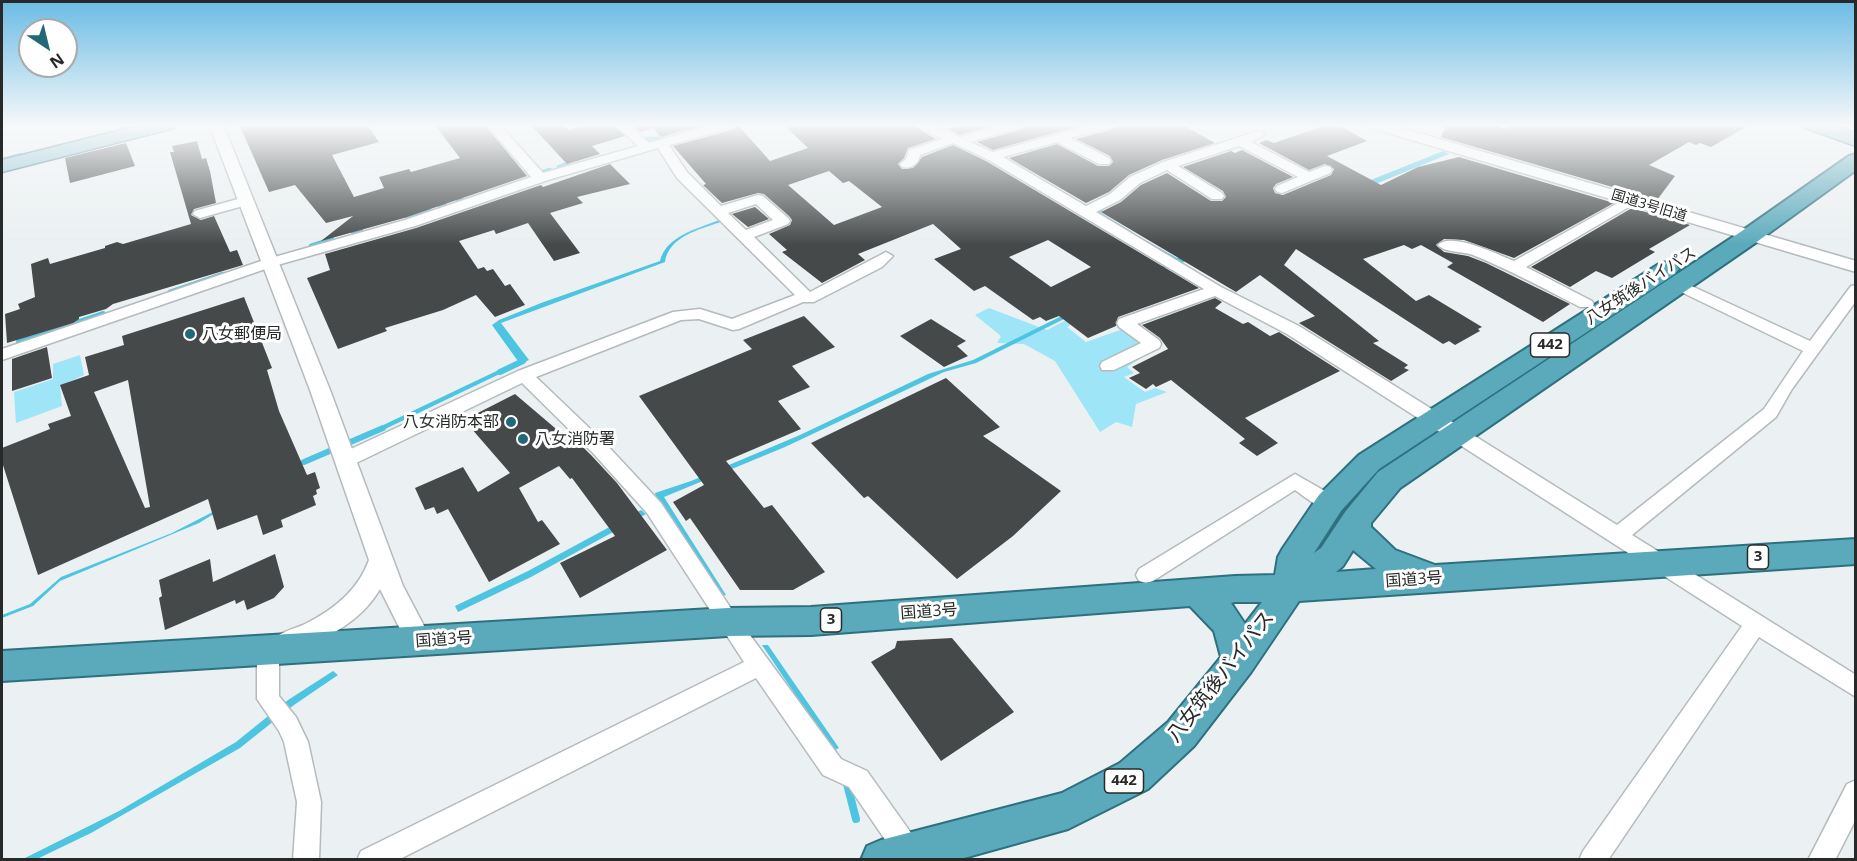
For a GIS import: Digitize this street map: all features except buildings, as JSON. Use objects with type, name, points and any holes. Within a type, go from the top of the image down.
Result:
[{"type":"highway","name":"八女筑後バイパス","points":[[1343,511],[1678,285],[1738,233],[1828,164]]},
{"type":"highway","name":"八女筑後バイパス","points":[[902,857],[1068,810],[1134,776],[1181,734],[1239,661],[1290,588],[1332,557],[1343,511],[1369,462],[1738,233]]},
{"type":"highway","points":[[1343,511],[1362,541],[1382,559],[1402,568],[1443,578]]},
{"type":"highway","name":"国道3号","points":[[2,666],[728,622],[811,621],[1196,592],[1290,588],[1856,551]]},
{"type":"highway","points":[[1196,592],[1224,618],[1233,631],[1239,661]]},
{"type":"street","points":[[231,164],[345,460],[390,588],[419,641]]},
{"type":"street","points":[[528,164],[540,178]]},
{"type":"street","points":[[2,354],[269,263],[410,222],[587,164]]},
{"type":"street","points":[[675,164],[682,175],[808,299],[878,264],[886,256]]},
{"type":"street","points":[[1006,164],[1220,292],[1293,330],[1856,687]]},
{"type":"street","points":[[1284,164],[1308,177]]},
{"type":"street","name":"国道3号旧道","points":[[1507,164],[1856,267]]},
{"type":"street","points":[[1086,212],[1115,197],[1135,180],[1168,165],[1217,196]]},
{"type":"street","points":[[1282,189],[1325,170]]},
{"type":"street","points":[[719,211],[758,199],[783,221],[744,236]]},
{"type":"street","points":[[200,214],[245,201]]},
{"type":"street","points":[[1515,267],[1629,201]]},
{"type":"street","points":[[1445,245],[1468,248],[1515,267],[1586,304]]},
{"type":"street","points":[[1678,285],[1813,349]]},
{"type":"street","points":[[1618,535],[1770,413],[1785,387],[1856,289]]},
{"type":"street","points":[[1183,312],[1220,292]]},
{"type":"street","points":[[1108,366],[1153,344],[1125,323],[1220,292]]},
{"type":"street","points":[[345,460],[524,375],[679,315],[700,314],[733,325],[806,296]]},
{"type":"street","points":[[524,375],[599,448],[654,508],[728,622],[832,766],[858,779],[902,857]]},
{"type":"street","points":[[1146,575],[1295,482],[1343,511]]},
{"type":"street","points":[[306,860],[309,802],[296,742],[268,699],[268,650],[310,633],[354,605],[372,585],[381,560]]},
{"type":"street","points":[[1592,860],[1756,624]]},
{"type":"street","points":[[370,860],[759,666]]},
{"type":"street","points":[[1821,860],[1856,792]]},
{"type":"shaded area","points":[[1410,164],[1424,164],[1179,264],[1143,243],[1147,241],[1177,258]]},
{"type":"shaded area","points":[[719,220],[721,222],[678,240],[667,253],[665,262],[501,323],[529,360],[520,364],[492,325],[541,303],[660,261],[663,252],[676,239]]},
{"type":"shaded area","points":[[1164,265],[1168,267],[976,363],[944,372],[785,447],[664,497],[726,595],[720,596],[656,497],[655,493],[691,481],[800,435],[928,374],[973,360]]},
{"type":"shaded area","points":[[1092,307],[1096,310],[1067,327],[1086,342],[1123,329],[1156,348],[1127,367],[1134,373],[1124,377],[1145,392],[1155,388],[1167,392],[1136,404],[1132,427],[1116,422],[1100,432],[1055,361],[1024,344],[997,343],[1001,336],[975,315],[989,308],[1047,330]]},
{"type":"shaded area","points":[[80,355],[84,375],[60,386],[62,406],[16,423],[14,392],[53,379],[53,364]]},
{"type":"shaded area","points":[[505,367],[510,369],[379,432],[377,428]]},
{"type":"shaded area","points":[[310,458],[311,460],[288,469],[199,523],[60,581],[33,606],[2,618],[2,615],[30,604],[61,577],[172,533],[232,502],[289,466]]},
{"type":"shaded area","points":[[641,510],[646,514],[531,577],[458,612],[455,606],[528,571]]},
{"type":"shaded area","points":[[762,645],[768,645],[839,748],[833,751]]},
{"type":"shaded area","points":[[333,671],[338,675],[294,705],[240,748],[91,833],[37,859],[21,860],[119,811],[236,742],[288,700]]},
{"type":"waterway","points":[[559,167],[567,164]]},
{"type":"waterway","points":[[543,172],[550,170]]},
{"type":"waterway","points":[[458,201],[462,200]]},
{"type":"waterway","points":[[1106,204],[1097,213],[1131,234]]},
{"type":"waterway","points":[[440,207],[445,205]]},
{"type":"waterway","points":[[407,218],[430,211]]},
{"type":"waterway","points":[[353,232],[361,230]]},
{"type":"waterway","points":[[311,246],[332,239]]},
{"type":"waterway","points":[[170,292],[223,274]]},
{"type":"waterway","points":[[19,342],[103,314]]},
{"type":"waterway","points":[[500,372],[523,361],[520,358]]},
{"type":"waterway","points":[[304,462],[383,428]]},
{"type":"waterway","points":[[846,780],[856,819]]},
{"type":"place","name":"八女郵便局","points":[[190,334]]},
{"type":"place","name":"八女消防本部","points":[[511,422]]},
{"type":"place","name":"八女消防署","points":[[523,439]]}]
